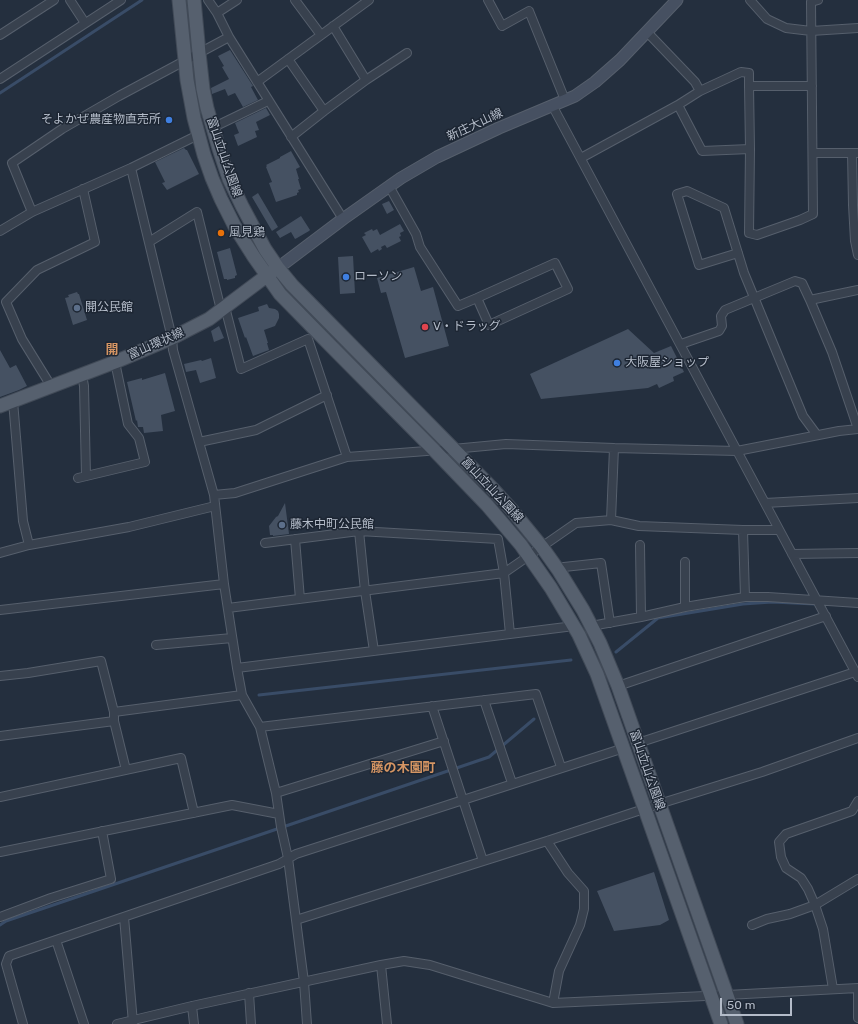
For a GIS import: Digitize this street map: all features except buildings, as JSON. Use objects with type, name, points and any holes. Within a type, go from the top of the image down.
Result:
[{"type":"main road","name":"富山立山公園線","points":[[179,0],[189,96],[198,135],[221,199],[244,242],[280,294],[434,450],[506,526],[551,588],[574,626],[597,674],[721,1024]]},
{"type":"main road","name":"富山立山公園線","points":[[194,0],[203,89],[212,128],[230,179],[242,206],[278,268],[292,285],[511,509],[542,547],[583,610],[600,643],[618,686],[737,1024]]},
{"type":"main road","name":"新庄大山線","points":[[278,268],[400,178],[437,157],[498,128],[575,96],[620,60],[677,0]]},
{"type":"main road","name":"富山環状線","points":[[0,406],[115,362],[172,338],[210,318],[278,268]]},
{"type":"street","points":[[0,35],[54,0]]},
{"type":"street","points":[[70,0],[85,23]]},
{"type":"street","points":[[0,79],[121,0]]},
{"type":"street","points":[[208,0],[218,13],[228,37],[343,219]]},
{"type":"street","points":[[218,13],[237,0]]},
{"type":"street","points":[[295,0],[321,35]]},
{"type":"street","points":[[257,82],[369,0]]},
{"type":"street","points":[[488,0],[502,26],[529,11],[565,100]]},
{"type":"street","points":[[750,0],[767,19],[786,28],[811,31],[858,28]]},
{"type":"street","points":[[581,158],[678,105],[700,91],[741,72],[749,73],[749,233],[757,235],[813,214],[811,2],[818,0]]},
{"type":"street","points":[[333,26],[366,80]]},
{"type":"street","points":[[647,32],[695,82],[700,91]]},
{"type":"street","points":[[32,212],[12,163],[62,129],[119,96],[228,37]]},
{"type":"street","points":[[291,137],[366,80],[407,53]]},
{"type":"street","points":[[288,59],[324,111]]},
{"type":"street","points":[[749,86],[812,86]]},
{"type":"street","points":[[212,128],[268,101]]},
{"type":"street","points":[[552,105],[857,674],[638,743]]},
{"type":"street","points":[[678,105],[702,151],[750,149]]},
{"type":"street","points":[[0,231],[32,212],[131,168],[198,135]]},
{"type":"street","points":[[813,153],[855,153],[855,242],[858,255]]},
{"type":"street","points":[[131,168],[172,338],[173,350],[214,495],[224,584],[242,695],[260,727],[276,793],[281,827],[288,858],[304,982],[307,1024]]},
{"type":"street","points":[[389,186],[416,234],[420,247],[458,306],[555,263],[568,289],[489,325],[477,298]]},
{"type":"street","points":[[51,386],[22,339],[6,302],[37,270],[95,242],[83,189]]},
{"type":"street","points":[[738,253],[699,265],[678,194],[687,192],[724,208],[738,253],[744,273],[754,298],[803,416],[817,435]]},
{"type":"street","points":[[149,242],[197,212],[241,369],[308,339],[347,457]]},
{"type":"street","points":[[214,495],[234,493],[347,457],[506,444],[737,451],[839,431],[858,429],[832,352],[802,283],[795,281],[725,310],[721,316],[722,326],[719,331],[680,344]]},
{"type":"street","points":[[810,300],[858,290]]},
{"type":"street","points":[[82,375],[84,386],[82,477],[145,462],[140,438],[128,424],[115,362]]},
{"type":"street","points":[[199,442],[256,430],[327,395]]},
{"type":"street","points":[[13,401],[23,521],[28,545]]},
{"type":"street","points":[[611,520],[614,448]]},
{"type":"street","points":[[765,502],[858,498]]},
{"type":"street","points":[[0,553],[28,545],[129,527],[215,506]]},
{"type":"street","points":[[228,608],[504,573],[576,523],[611,520],[639,526],[780,530]]},
{"type":"street","points":[[744,530],[745,598]]},
{"type":"street","points":[[359,531],[365,591],[374,651]]},
{"type":"street","points":[[265,542],[359,531],[498,539],[504,573],[510,634]]},
{"type":"street","points":[[295,539],[300,599]]},
{"type":"street","points":[[640,545],[641,617]]},
{"type":"street","points":[[792,554],[858,553]]},
{"type":"street","points":[[685,562],[685,607]]},
{"type":"street","points":[[559,571],[564,567],[601,563],[610,622]]},
{"type":"street","points":[[0,610],[224,584]]},
{"type":"street","points":[[591,626],[685,607],[745,598],[768,597],[858,603]]},
{"type":"street","points":[[618,686],[826,616]]},
{"type":"street","points":[[237,668],[574,626]]},
{"type":"street","points":[[156,645],[232,638]]},
{"type":"street","points":[[0,676],[101,661],[114,712],[114,721],[126,770]]},
{"type":"street","points":[[260,727],[536,694],[561,767]]},
{"type":"street","points":[[114,712],[242,695]]},
{"type":"street","points":[[484,700],[512,783]]},
{"type":"street","points":[[432,706],[483,861]]},
{"type":"street","points":[[0,736],[114,721]]},
{"type":"street","points":[[296,920],[762,772],[858,738]]},
{"type":"street","points":[[276,793],[444,741]]},
{"type":"street","points":[[23,1024],[6,964],[8,956],[279,864],[296,854],[561,767],[624,748]]},
{"type":"street","points":[[0,797],[181,758],[194,813]]},
{"type":"street","points":[[833,990],[823,929],[815,906],[802,878],[786,868],[781,857],[779,842],[786,834],[852,811],[858,801]]},
{"type":"street","points":[[0,852],[232,805],[279,814]]},
{"type":"street","points":[[0,917],[51,898],[110,879],[102,831]]},
{"type":"street","points":[[547,841],[568,873],[584,891],[584,909],[580,925],[559,971],[553,1003]]},
{"type":"street","points":[[752,925],[767,919],[815,906],[858,879]]},
{"type":"street","points":[[124,917],[133,1022]]},
{"type":"street","points":[[56,940],[84,1024]]},
{"type":"street","points":[[117,1024],[133,1022],[192,1006],[249,993],[404,961],[430,965],[553,1003],[858,988],[858,1018]]},
{"type":"street","points":[[381,965],[387,1024]]},
{"type":"street","points":[[249,993],[251,1024]]},
{"type":"street","points":[[192,1006],[194,1024]]},
{"type":"waterway","points":[[0,93],[142,0]]},
{"type":"waterway","points":[[616,652],[658,618],[743,604],[772,602],[815,604]]},
{"type":"waterway","points":[[259,695],[571,660]]},
{"type":"waterway","points":[[0,925],[6,921],[489,757],[534,719]]},
{"type":"place","name":"そよかぜ農産物直売所","points":[[169,120]]},
{"type":"place","name":"風見鶏","points":[[221,233]]},
{"type":"place","name":"ローソン","points":[[346,277]]},
{"type":"place","name":"開公民館","points":[[77,308]]},
{"type":"place","name":"V・ドラッグ","points":[[425,327]]},
{"type":"place","name":"大阪屋ショップ","points":[[617,363]]},
{"type":"place","name":"藤木中町公民館","points":[[282,525]]},
{"type":"district","name":"開","points":[[112,350]]},
{"type":"district","name":"藤の木園町","points":[[403,768]]}]
